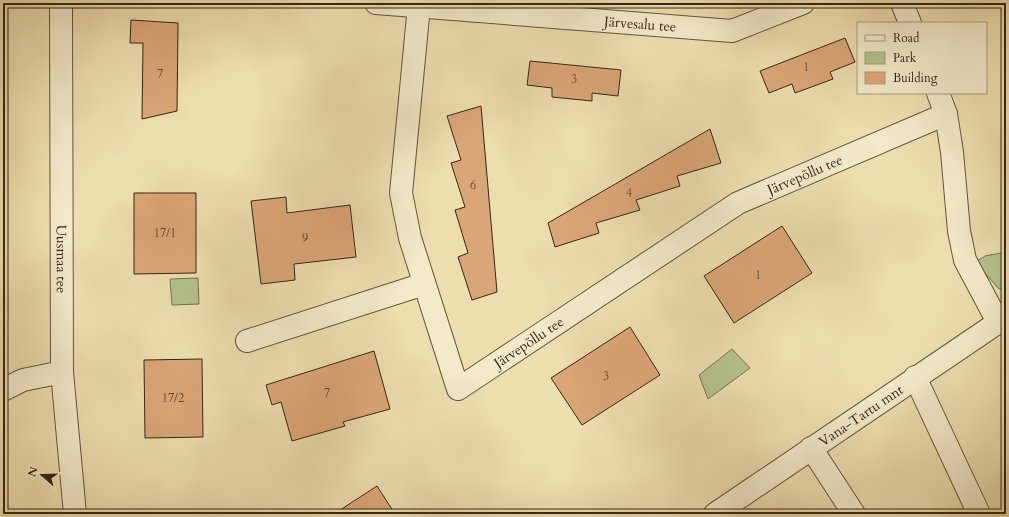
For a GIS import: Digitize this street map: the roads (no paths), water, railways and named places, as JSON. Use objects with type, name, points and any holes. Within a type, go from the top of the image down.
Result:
[{"type":"street","name":"Uusmaa tee","points":[[61,3],[62,372],[75,514]]},
{"type":"street","name":"Järvesalu tee","points":[[376,3],[732,32],[803,3]]},
{"type":"street","points":[[902,3],[910,22]]},
{"type":"street","name":"Järvepõllu tee","points":[[419,6],[401,194],[410,238],[458,389],[738,203],[946,114]]},
{"type":"street","points":[[938,94],[946,114],[952,152],[959,231],[965,260],[1002,320]]},
{"type":"street","points":[[247,342],[424,284]]},
{"type":"street","name":"Vana-Tartu mnt","points":[[715,514],[1002,320]]},
{"type":"street","points":[[3,390],[23,380],[62,372]]},
{"type":"street","points":[[916,377],[979,514]]},
{"type":"street","points":[[811,448],[854,514]]}]
